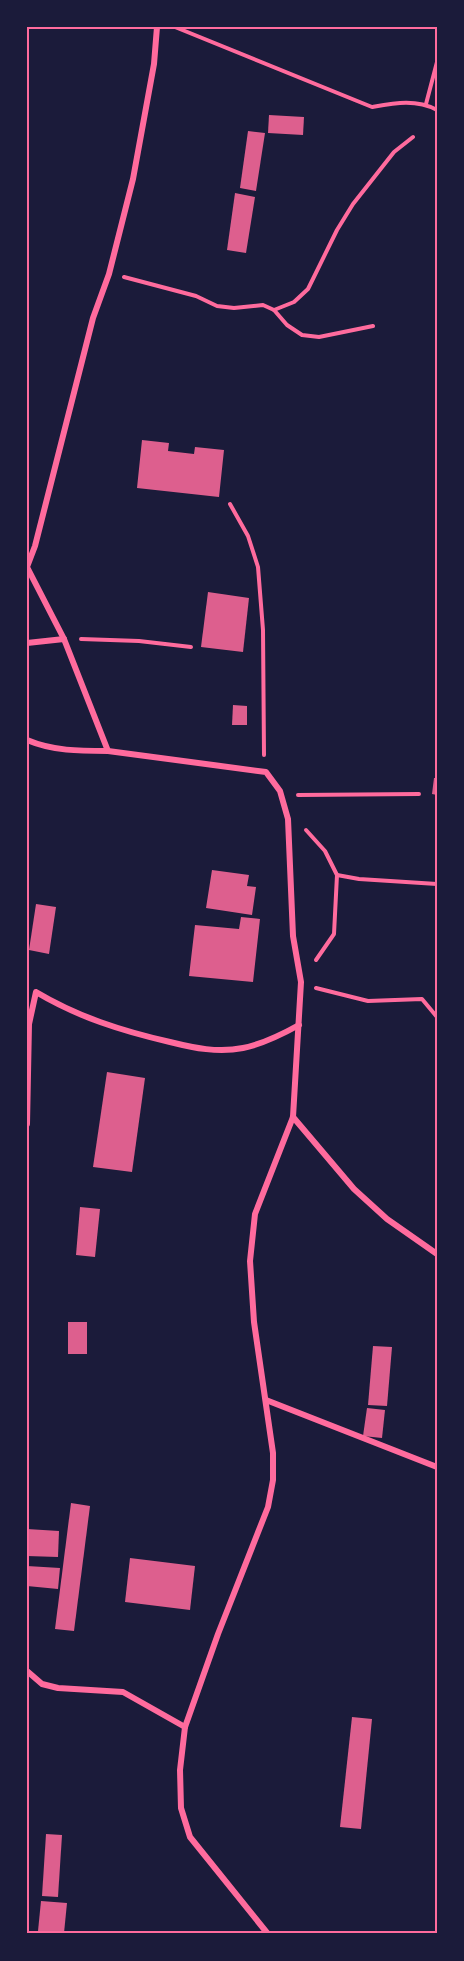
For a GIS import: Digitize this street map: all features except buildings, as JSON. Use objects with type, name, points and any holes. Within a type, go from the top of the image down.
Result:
[{"type":"street","points":[[108,751],[64,639],[27,568],[35,546],[93,318],[109,274],[133,179],[154,64],[157,27]]},
{"type":"street","points":[[27,643],[64,639]]},
{"type":"street","points":[[27,740],[49,748],[108,751],[266,772],[280,791],[288,819],[293,936],[301,982],[293,1117],[255,1215],[250,1261],[254,1322],[273,1453],[273,1480],[268,1508],[218,1634],[185,1727],[180,1770],[181,1808],[190,1837],[268,1934]]},
{"type":"street","points":[[27,1125],[29,1024],[36,992],[67,1010],[118,1030],[207,1050],[242,1048],[272,1039],[299,1025]]},
{"type":"street","points":[[293,1117],[354,1189],[387,1218],[437,1254]]},
{"type":"street","points":[[266,1400],[437,1467]]},
{"type":"street","points":[[27,1671],[42,1684],[58,1688],[123,1692],[185,1727]]},
{"type":"path","points":[[175,27],[372,107],[399,102],[426,104],[437,111]]},
{"type":"path","points":[[426,104],[437,62]]},
{"type":"path","points":[[274,310],[294,302],[308,289],[353,204],[394,152],[413,137]]},
{"type":"path","points":[[109,274],[186,293],[217,306],[234,308],[263,305],[274,310],[287,325],[302,335],[319,337],[373,326]]},
{"type":"path","points":[[230,504],[248,536],[258,567],[263,630],[263,749],[266,772]]},
{"type":"path","points":[[64,639],[139,641],[191,647]]},
{"type":"path","points":[[280,791],[301,796],[419,794]]},
{"type":"path","points":[[288,819],[310,832],[325,851],[337,875],[334,934],[301,982],[368,1002],[422,999],[437,1017]]},
{"type":"path","points":[[337,875],[359,879],[437,884]]}]
